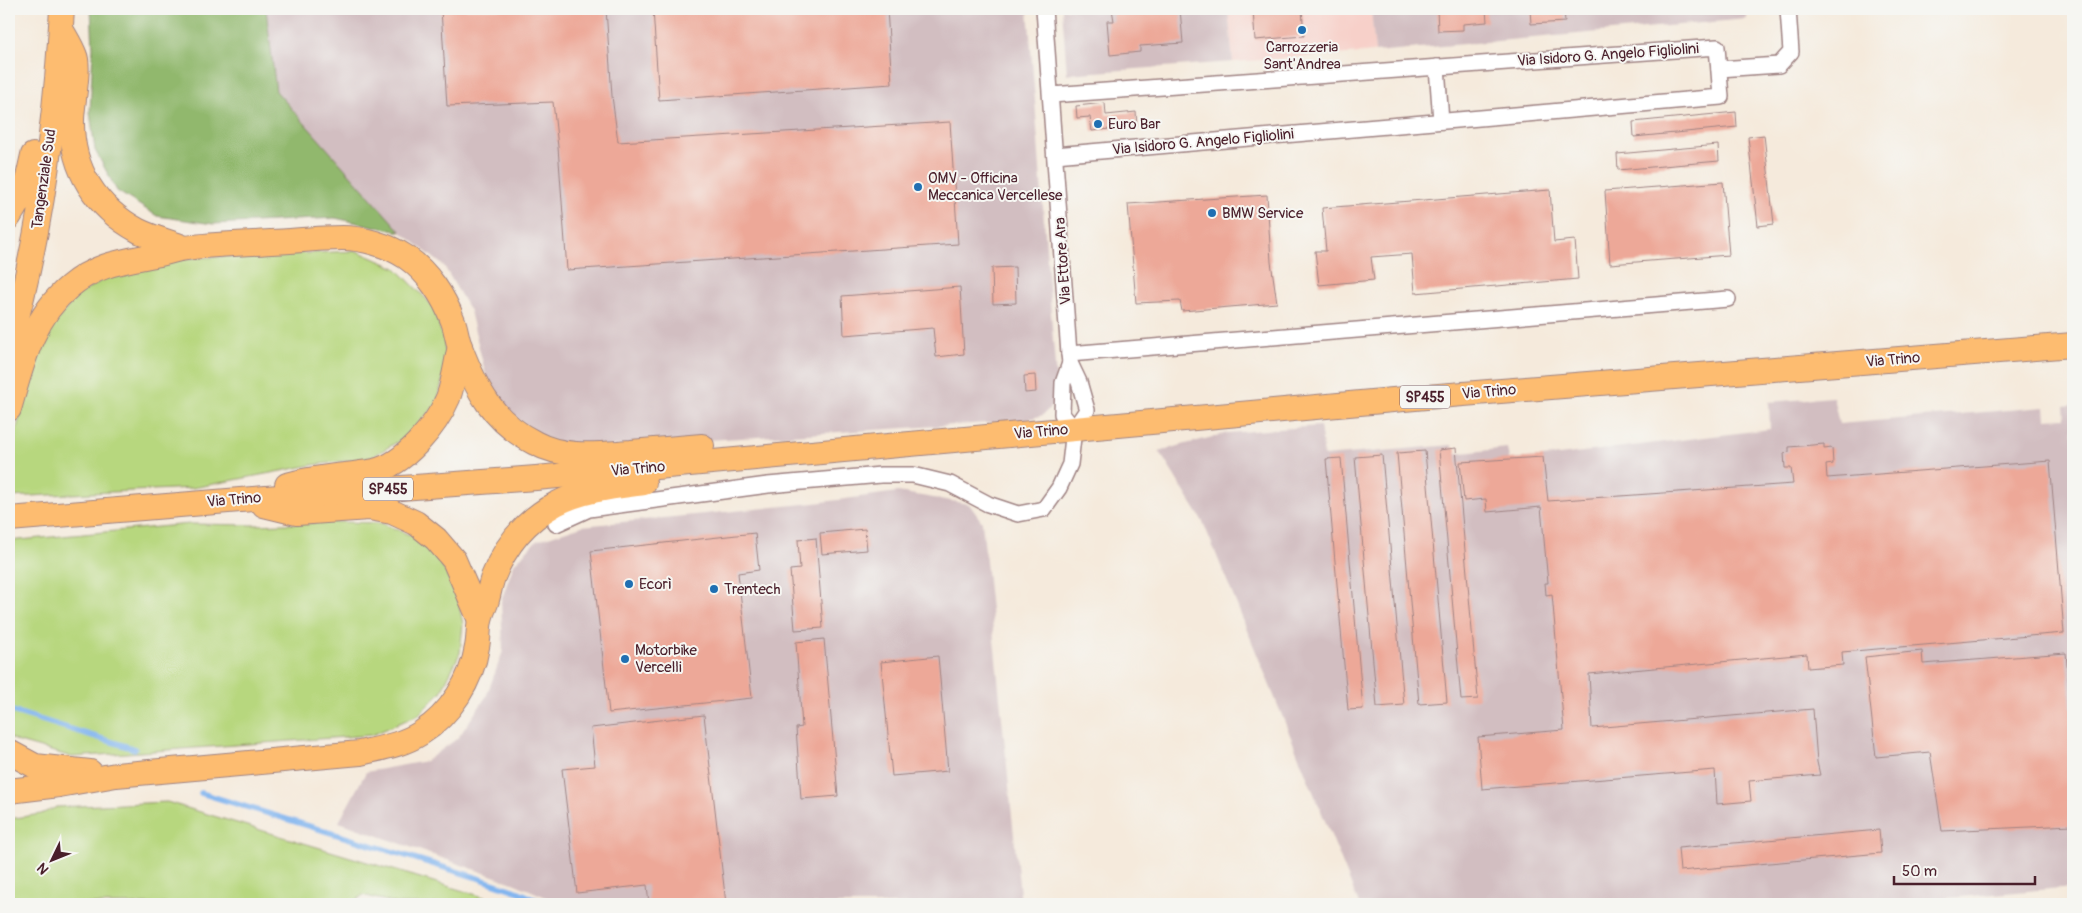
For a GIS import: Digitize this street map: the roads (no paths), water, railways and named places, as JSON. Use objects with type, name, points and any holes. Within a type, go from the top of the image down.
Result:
[{"type":"main road","name":"Tangenziale Sud","points":[[9,347],[20,308],[36,235],[57,89],[61,19]]},
{"type":"main road","points":[[61,19],[76,58],[72,121],[74,149],[88,186],[101,203],[118,219],[141,232],[185,248]]},
{"type":"main road","points":[[9,217],[25,191],[30,175],[39,122],[57,89]]},
{"type":"main road","points":[[9,409],[26,351],[38,325],[52,304],[70,286],[91,271],[116,262],[185,248],[344,238],[377,244],[406,257],[430,281],[441,295],[454,322],[460,346],[487,403],[502,421],[519,434],[537,444],[560,452],[583,455],[710,446],[778,455]]},
{"type":"main road","name":"Via Trino","points":[[9,520],[240,500],[536,478],[1436,396],[2073,345]]},
{"type":"main road","points":[[240,500],[306,479],[375,470],[391,464],[426,433],[438,416],[448,398],[460,346]]},
{"type":"main road","points":[[9,791],[60,785],[116,775],[360,753],[394,745],[421,733],[442,716],[457,698],[471,672],[477,648],[480,620],[492,579],[502,555],[516,536],[534,518],[556,504],[583,493],[622,486],[713,475],[778,455]]},
{"type":"main road","points":[[240,500],[297,513],[369,508],[392,512],[416,523],[436,539],[454,560],[480,620]]},
{"type":"main road","points":[[9,752],[35,766],[116,775]]},
{"type":"street","name":"Via Ettore Ara","points":[[1044,9],[1069,358],[1063,383],[1062,414],[1074,429],[1087,410],[1079,382],[1069,358]]},
{"type":"street","points":[[1719,70],[1779,65],[1791,52],[1788,9]]},
{"type":"street","name":"Via Isidoro G. Angelo Figliolini","points":[[1050,95],[1717,47],[1719,70],[1721,97],[1055,155]]},
{"type":"street","points":[[1437,67],[1442,121]]},
{"type":"street","points":[[1069,358],[1728,299]]},
{"type":"street","points":[[556,524],[589,509],[768,485],[913,474],[950,484],[988,504],[1018,514],[1044,509],[1060,488],[1070,464],[1074,429]]},
{"type":"waterway","points":[[9,710],[135,749]]},
{"type":"waterway","points":[[201,793],[475,877],[519,892],[545,904]]},
{"type":"place","name":"Carrozzeria Sant'Andrea","points":[[1302,30]]},
{"type":"place","name":"Euro Bar","points":[[1098,124]]},
{"type":"place","name":"OMV - Officina Meccanica Vercellese","points":[[918,187]]},
{"type":"place","name":"BMW Service","points":[[1212,213]]},
{"type":"place","name":"Ecorì","points":[[629,584]]},
{"type":"place","name":"Trentech","points":[[714,589]]},
{"type":"place","name":"Motorbike Vercelli","points":[[625,659]]}]
